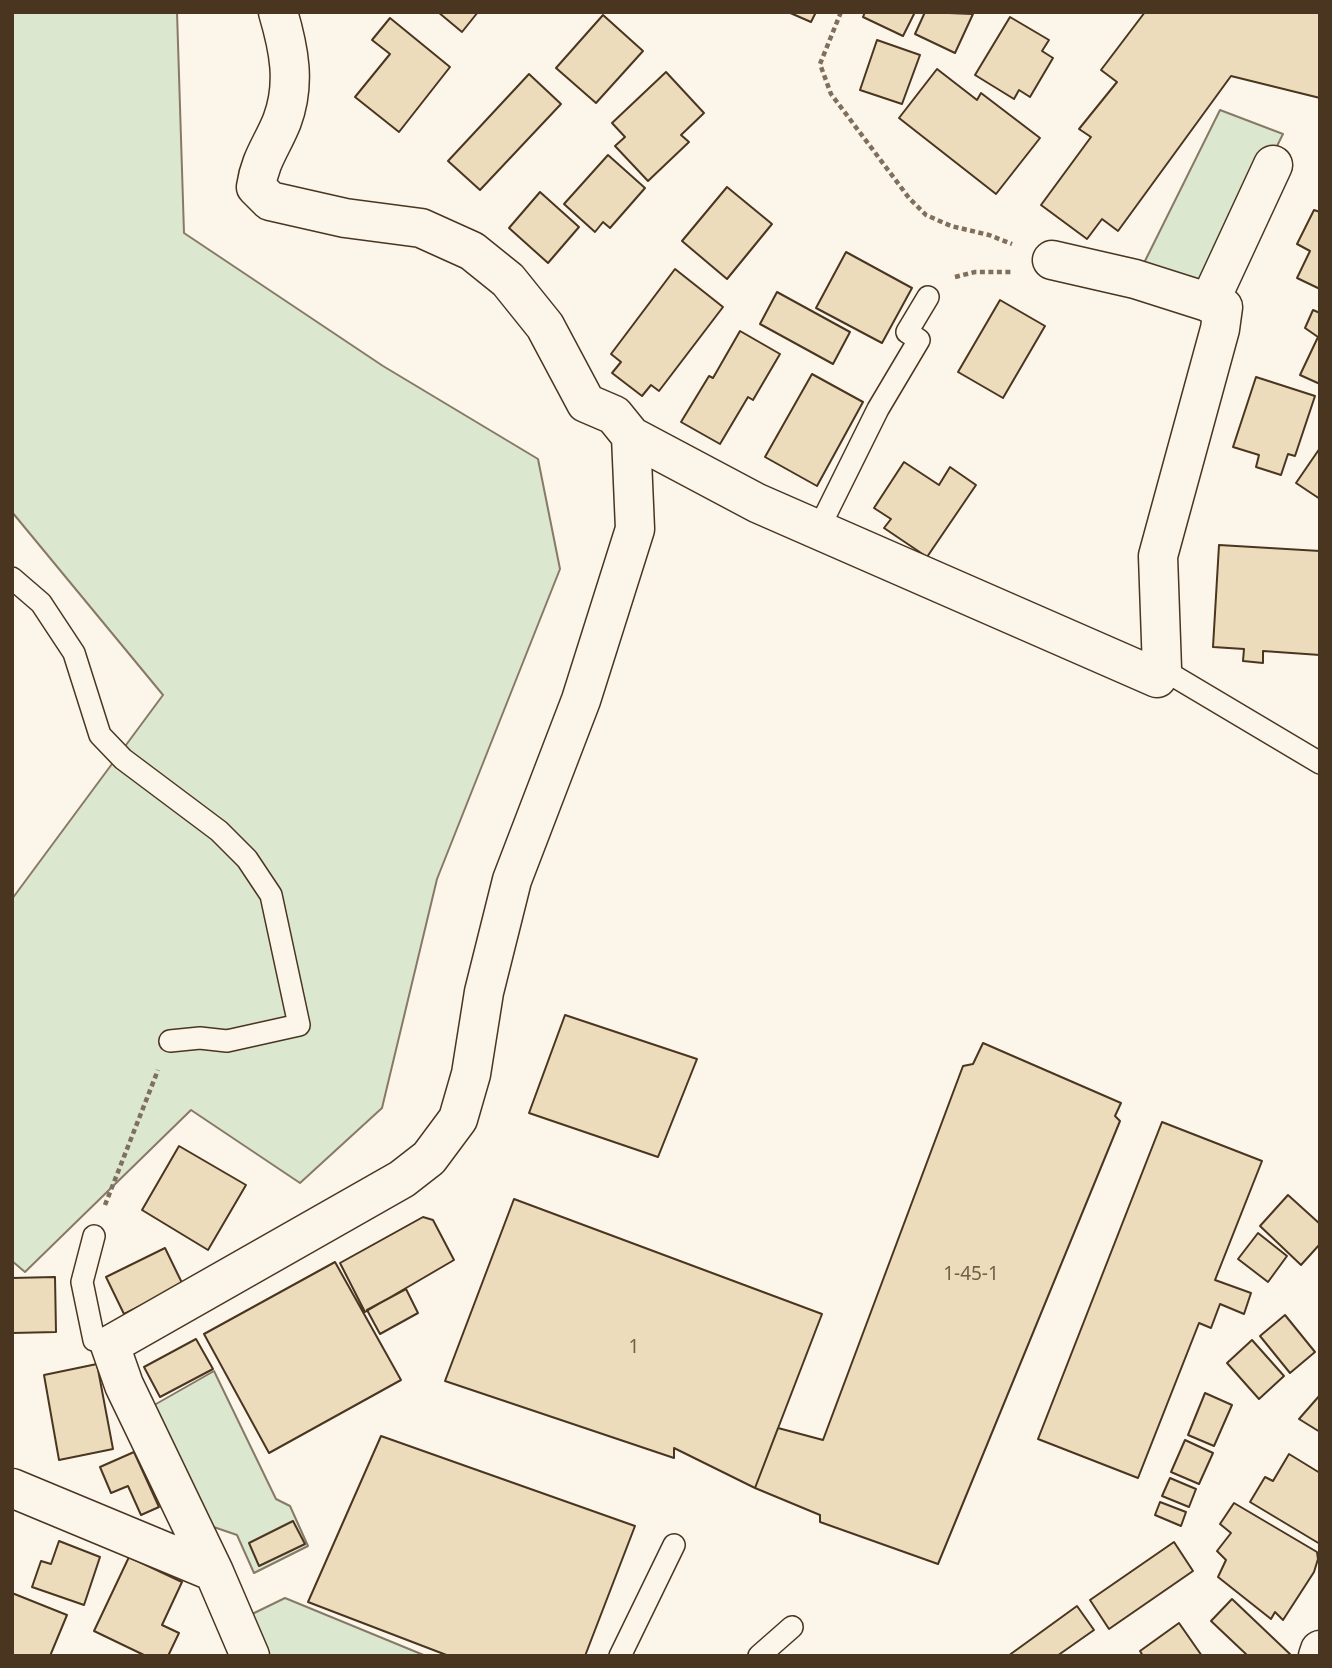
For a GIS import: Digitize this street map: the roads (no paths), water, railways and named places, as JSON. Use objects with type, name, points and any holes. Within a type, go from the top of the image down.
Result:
[{"type":"street","points":[[278,12],[290,56],[290,85],[282,120],[259,164],[256,187],[270,201],[345,218],[421,228],[472,251],[508,280],[545,326],[586,403],[614,415],[631,436],[757,503],[1157,678],[1162,669],[1158,556],[1220,329],[1223,307],[1135,279],[1052,260]]},
{"type":"street","points":[[1209,303],[1273,165]]},
{"type":"street","points":[[250,1656],[214,1572],[124,1385],[110,1345],[402,1179],[429,1158],[458,1119],[471,1074],[484,992],[512,880],[580,700],[635,529],[631,436]]},
{"type":"street","points":[[12,1488],[214,1572]]},
{"type":"street","points":[[1318,1656],[1320,1650]]},
{"type":"lane","points":[[818,530],[877,409],[919,340],[907,332],[928,296]]},
{"type":"lane","points":[[12,578],[41,603],[74,653],[100,735],[123,759],[219,831],[247,859],[271,895],[299,1026],[227,1041],[200,1038],[170,1041]]},
{"type":"lane","points":[[1162,669],[1320,763]]},
{"type":"lane","points":[[94,1236],[82,1282],[94,1340],[110,1345]]},
{"type":"lane","points":[[620,1656],[674,1545]]},
{"type":"lane","points":[[759,1656],[792,1627]]}]
